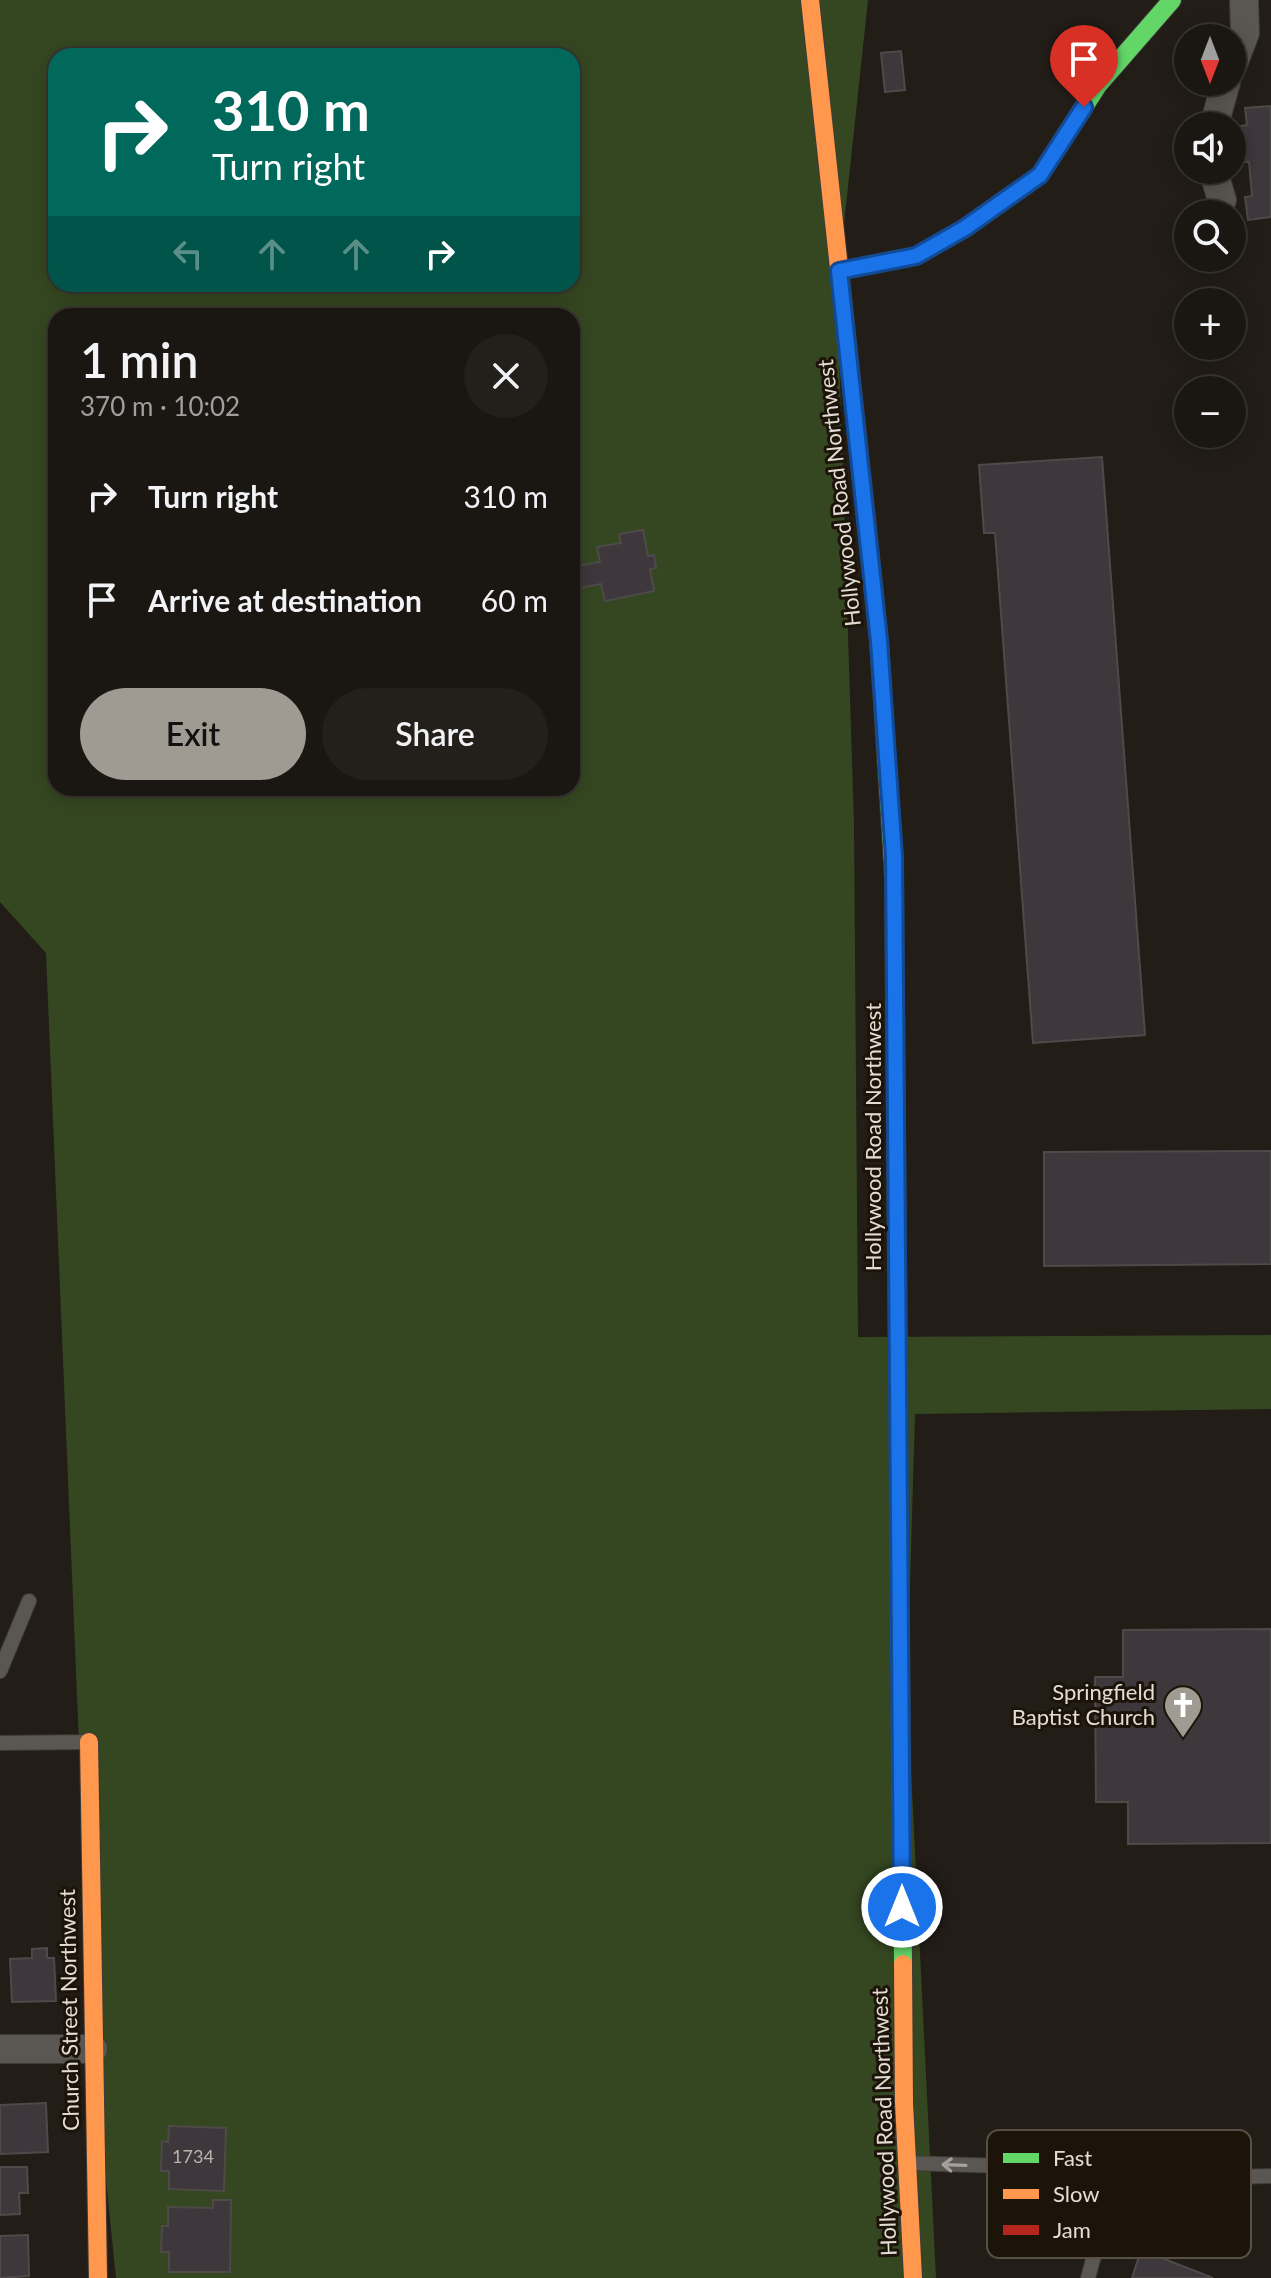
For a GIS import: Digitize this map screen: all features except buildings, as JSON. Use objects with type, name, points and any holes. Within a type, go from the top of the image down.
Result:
[{"type":"street","name":"Hollywood Road Northwest","points":[[810,0],[879,641],[894,857],[904,2103],[913,2278]]},
{"type":"street","points":[[839,271],[916,256],[965,228],[1040,175],[1098,85],[1172,0]]},
{"type":"street","points":[[1244,0],[1245,24]]},
{"type":"street","points":[[1217,184],[1222,200]]},
{"type":"street","name":"Church Street Northwest","points":[[89,1742],[98,2278]]},
{"type":"street","points":[[0,2049],[93,2049]]},
{"type":"lane","points":[[0,1671],[29,1601]]},
{"type":"lane","points":[[0,1743],[89,1742]]},
{"type":"lane","points":[[907,2163],[987,2166]]},
{"type":"lane","points":[[1251,2176],[1271,2176]]},
{"type":"lane","points":[[1088,2278],[1093,2258]]},
{"type":"green space","points":[[0,0],[868,0],[837,289],[854,823],[858,1337],[1271,1335],[1271,1409],[915,1414],[907,1689],[936,2278],[116,2278],[91,2031],[46,953],[0,902]]},
{"type":"traffic: fast","points":[[1058,147],[1098,85],[1172,0]]},
{"type":"traffic: fast","points":[[863,490],[879,641],[894,878]]},
{"type":"traffic: fast","points":[[899,1502],[903,1964]]},
{"type":"traffic: slow","points":[[810,0],[863,490]]},
{"type":"traffic: slow","points":[[894,878],[899,1502]]},
{"type":"traffic: slow","points":[[89,1742],[98,2278]]},
{"type":"traffic: slow","points":[[903,1964],[904,2103],[913,2278]]},
{"type":"traffic: jam","points":[[839,271],[916,256],[965,228],[1040,175],[1058,147]]},
{"type":"place","name":"Springfield Baptist Church","points":[[1183,1739]]},
{"type":"route","points":[[902,1907],[894,857],[879,641],[839,271],[916,256],[965,228],[1040,175],[1084,107]]}]
